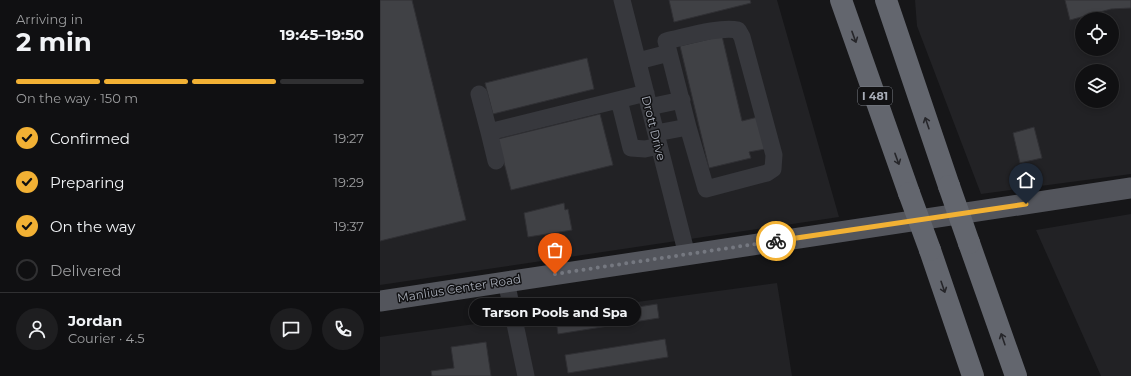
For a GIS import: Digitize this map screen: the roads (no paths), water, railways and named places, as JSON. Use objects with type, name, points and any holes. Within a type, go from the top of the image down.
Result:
[{"type":"highway","name":"I 481","points":[[841,0],[973,376]]},
{"type":"highway","points":[[886,0],[906,63],[1016,376]]},
{"type":"highway","points":[[894,0],[906,63]]},
{"type":"main road","name":"Manlius Center Road","points":[[380,301],[1131,189]]},
{"type":"street","name":"Drott Drive","points":[[622,0],[687,255]]},
{"type":"street","points":[[720,29],[738,30],[742,37],[774,155],[773,169],[767,173],[706,189],[669,53],[666,41],[720,29]]},
{"type":"street","points":[[638,61],[669,53]]},
{"type":"street","points":[[479,94],[496,160]]},
{"type":"street","points":[[488,132],[619,100],[682,100]]},
{"type":"street","points":[[619,100],[631,148],[646,149],[657,140],[688,127]]},
{"type":"street","points":[[506,281],[526,376]]},
{"type":"place","name":"Tarson Pools and Spa","points":[[555,274]]}]
